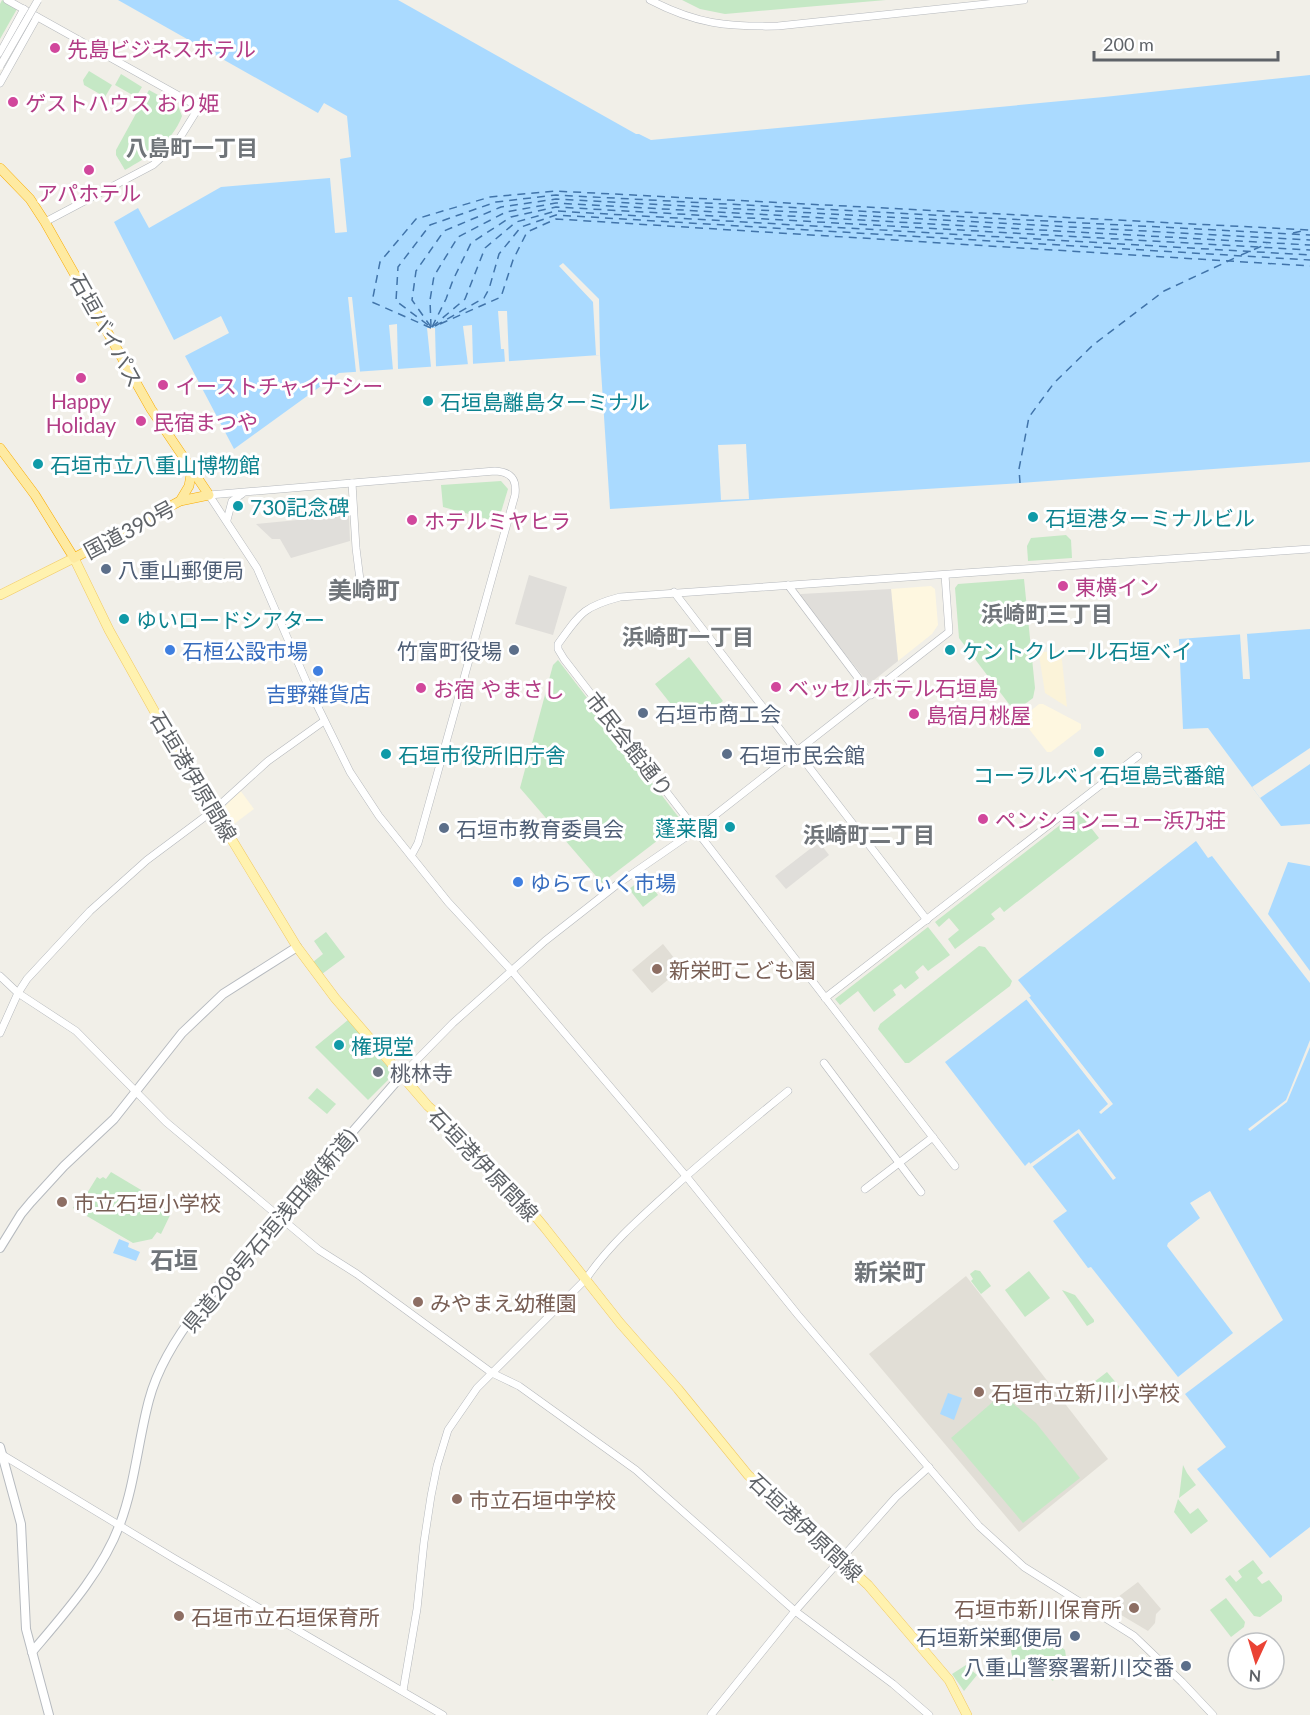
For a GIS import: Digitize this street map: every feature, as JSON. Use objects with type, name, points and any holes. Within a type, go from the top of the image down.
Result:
[{"type":"highway","name":"石垣バイパス","points":[[0,168],[16,183],[45,222],[151,409],[209,495]]},
{"type":"highway","name":"国道390号","points":[[0,448],[35,495],[74,558],[180,501],[209,495]]},
{"type":"highway","points":[[180,501],[187,493],[192,469]]},
{"type":"main road","points":[[0,595],[74,558]]},
{"type":"main road","name":"石垣港伊原間線","points":[[74,558],[105,622],[161,723],[297,946],[335,998],[428,1106],[465,1139],[507,1182],[620,1323],[678,1389],[748,1475],[868,1584],[949,1680],[967,1715]]},
{"type":"main road","points":[[0,1248],[31,1202],[64,1166],[114,1119],[179,1036],[223,994],[297,946]]},
{"type":"main road","name":"県道208号石垣浅田線(新道)","points":[[32,1652],[89,1580],[119,1526],[133,1482],[150,1398],[167,1355],[199,1308],[402,1075]]},
{"type":"main road","points":[[1,1452],[21,1524],[24,1547],[26,1629],[49,1715]]},
{"type":"street","points":[[7,0],[199,107],[176,144],[153,165],[45,222]]},
{"type":"street","points":[[0,66],[38,0]]},
{"type":"street","points":[[650,0],[676,14],[701,21],[751,27],[1024,0]]},
{"type":"street","points":[[0,53],[24,9]]},
{"type":"street","points":[[0,83],[37,17]]},
{"type":"street","points":[[411,856],[418,843],[444,755],[515,495],[516,483],[511,476],[495,471],[209,495],[257,568],[324,720],[350,772],[379,816],[411,856],[467,925],[511,970],[686,1176],[798,1315],[960,1506],[1004,1550],[1044,1581],[1134,1636],[1213,1715]]},
{"type":"street","points":[[352,483],[362,596]]},
{"type":"street","points":[[226,520],[232,501],[247,491]]},
{"type":"street","points":[[674,592],[1310,549]]},
{"type":"street","points":[[402,1075],[453,1023],[544,941],[612,888],[696,830],[949,632],[945,575]]},
{"type":"street","points":[[788,585],[871,695]]},
{"type":"street","points":[[674,592],[927,920]]},
{"type":"street","name":"市民会館通り","points":[[674,592],[620,597],[599,603],[581,612],[558,644],[558,648],[564,659],[955,1166]]},
{"type":"street","points":[[0,1033],[18,993],[36,968],[90,910],[147,860],[214,810],[268,761],[324,720]]},
{"type":"street","points":[[825,998],[1138,756]]},
{"type":"street","points":[[0,976],[18,993],[76,1031],[166,1122],[320,1250],[357,1274],[492,1373],[519,1386],[636,1470],[795,1611],[893,1684],[929,1715]]},
{"type":"street","points":[[824,1063],[921,1192]]},
{"type":"street","points":[[403,1691],[417,1609],[431,1497],[444,1439],[466,1402],[586,1279],[616,1242],[686,1176],[788,1091]]},
{"type":"street","points":[[865,1189],[933,1137]]},
{"type":"street","points":[[1,1452],[119,1526],[443,1715]]},
{"type":"street","points":[[711,1715],[795,1611],[896,1497],[929,1467]]},
{"type":"shaded area","points":[[349,515],[350,541],[291,558],[280,539],[272,539],[256,524]]},
{"type":"shaded area","points":[[529,575],[567,587],[553,635],[515,624]]},
{"type":"shaded area","points":[[931,586],[935,589],[938,625],[932,634],[898,661],[891,589]]},
{"type":"shaded area","points":[[891,589],[898,661],[869,684],[799,596],[801,594]]},
{"type":"shaded area","points":[[1039,704],[1081,724],[1081,729],[1051,752],[1047,752],[1022,720]]},
{"type":"shaded area","points":[[240,790],[254,809],[230,827],[220,812]]},
{"type":"shaded area","points":[[819,842],[829,855],[786,889],[775,876]]},
{"type":"shaded area","name":"新栄町こども園","points":[[663,944],[682,968],[652,993],[632,970]]},
{"type":"shaded area","name":"石垣市立新川小学校","points":[[966,1276],[1108,1459],[1019,1532],[869,1354]]},
{"type":"shaded area","name":"石垣市新川保育所","points":[[1138,1582],[1161,1609],[1156,1614],[1155,1623],[1148,1631],[1106,1606]]},
{"type":"green space","points":[[2,0],[17,9],[0,39],[0,4]]},
{"type":"green space","points":[[682,0],[886,0],[725,14],[700,9]]},
{"type":"green space","points":[[89,71],[112,85],[105,97],[84,85],[83,80]]},
{"type":"green space","points":[[121,74],[142,87],[136,97],[115,85]]},
{"type":"green space","points":[[149,90],[178,106],[182,116],[166,141],[151,154],[125,170],[116,155],[116,150]]},
{"type":"green space","points":[[501,481],[508,489],[498,522],[443,507],[441,485]]},
{"type":"green space","points":[[1066,535],[1071,540],[1072,558],[1028,561],[1027,546],[1031,538]]},
{"type":"green space","points":[[1024,579],[1035,688],[1033,698],[1017,710],[1012,708],[959,638],[955,588],[958,584]]},
{"type":"green space","points":[[689,657],[723,701],[696,721],[681,702],[674,708],[655,684]]},
{"type":"green space","points":[[558,660],[680,819],[679,824],[602,883],[520,788],[553,665]]},
{"type":"green space","points":[[1078,811],[1099,838],[1004,912],[1000,907],[991,914],[995,919],[955,949],[948,939],[959,930],[949,918],[939,927],[935,922]]},
{"type":"green space","points":[[645,877],[658,895],[643,907],[629,889]]},
{"type":"green space","points":[[928,927],[950,955],[928,971],[923,965],[915,972],[919,978],[905,989],[901,984],[893,990],[896,995],[874,1012],[858,991],[840,1005],[835,999]]},
{"type":"green space","points":[[326,932],[345,957],[322,974],[313,962],[323,954],[314,941]]},
{"type":"green space","points":[[979,946],[985,947],[1012,981],[1010,986],[909,1063],[905,1063],[878,1029],[880,1024]]},
{"type":"green space","points":[[348,1020],[376,1052],[376,1055],[392,1070],[391,1077],[368,1100],[315,1047]]},
{"type":"green space","points":[[317,1088],[336,1104],[327,1114],[308,1098]]},
{"type":"green space","points":[[111,1172],[173,1209],[161,1234],[157,1232],[152,1239],[133,1243],[73,1208],[77,1201],[81,1203],[97,1177],[106,1179]]},
{"type":"green space","points":[[975,1270],[980,1271],[991,1286],[981,1294],[971,1281],[973,1279],[970,1274]]},
{"type":"green space","points":[[1029,1271],[1050,1298],[1025,1317],[1005,1290]]},
{"type":"green space","points":[[1062,1290],[1075,1295],[1094,1322],[1087,1326]]},
{"type":"green space","points":[[1107,1372],[1123,1391],[1110,1401],[1094,1382]]},
{"type":"green space","points":[[1002,1394],[1036,1423],[1080,1478],[1023,1523],[951,1438]]},
{"type":"green space","points":[[1183,1465],[1196,1485],[1179,1498]]},
{"type":"green space","points":[[1178,1499],[1190,1514],[1198,1508],[1208,1521],[1191,1534],[1174,1512]]},
{"type":"green space","points":[[1253,1560],[1263,1573],[1257,1578],[1262,1584],[1269,1580],[1282,1596],[1282,1601],[1260,1617],[1254,1616],[1225,1579],[1230,1575],[1236,1582],[1242,1577],[1238,1571]]},
{"type":"green space","points":[[1226,1598],[1245,1622],[1244,1627],[1239,1631],[1226,1631],[1210,1610]]},
{"type":"green space","points":[[1034,1627],[1040,1629],[1065,1650],[1066,1657],[1053,1681],[1028,1665],[1013,1660],[1011,1651],[1018,1633]]},
{"type":"green space","points":[[966,1665],[977,1675],[964,1691],[952,1674]]},
{"type":"sand","points":[[1061,651],[1067,707],[1045,693],[1039,655],[1043,652]]},
{"type":"water","points":[[118,0],[398,0],[636,134],[651,140],[1310,75],[1310,462],[610,509],[600,355],[339,373],[234,449],[185,356],[229,333],[221,316],[174,340],[114,222],[138,208],[149,228],[221,187],[330,178],[335,233],[347,232],[340,159],[351,157],[347,116],[324,103],[318,113]]},
{"type":"water","points":[[1310,629],[1310,824],[1281,826],[1208,728],[1183,729],[1179,639]]},
{"type":"water","points":[[1196,841],[1208,858],[1212,856],[1310,983],[1310,1527],[1270,1558],[1197,1469],[1226,1447],[1185,1394],[1283,1320],[1210,1191],[1190,1203],[1200,1218],[1167,1246],[1233,1333],[1178,1377],[1091,1267],[1088,1268],[1053,1221],[1067,1211],[1029,1162],[1025,1166],[945,1062],[1031,996],[1018,980]]},
{"type":"water","points":[[1288,862],[1310,866],[1310,971],[1268,914]]},
{"type":"water","points":[[119,1239],[129,1243],[128,1247],[140,1252],[136,1261],[113,1253]]},
{"type":"water","points":[[948,1393],[962,1398],[954,1420],[940,1414]]},
{"type":"pier","points":[[563,263],[599,299],[600,355],[596,355],[593,302],[559,266]]},
{"type":"pier","points":[[348,297],[352,297],[360,372],[356,372]]},
{"type":"pier","points":[[498,311],[507,311],[509,362],[505,362],[504,349],[501,349]]},
{"type":"pier","points":[[397,324],[398,369],[393,370],[389,325]]},
{"type":"pier","points":[[472,325],[473,364],[468,365],[463,326]]},
{"type":"pier","points":[[427,328],[435,328],[436,367],[431,367]]},
{"type":"pier","points":[[746,444],[749,499],[721,500],[718,445]]},
{"type":"pier","points":[[1240,634],[1247,634],[1250,679],[1243,679]]},
{"type":"pier","points":[[1310,748],[1310,764],[1260,798],[1252,787]]},
{"type":"pier","points":[[1029,997],[1113,1104],[1101,1114],[1099,1112],[1108,1104],[1026,999]]},
{"type":"pier","points":[[1310,1040],[1310,1047],[1287,1102],[1250,1131],[1248,1129],[1286,1100]]},
{"type":"pier","points":[[1079,1129],[1116,1178],[1113,1180],[1078,1133],[1032,1167],[1030,1164]]},
{"type":"ferry route","points":[[431,328],[372,302],[380,262],[416,219],[490,197],[555,191],[1310,230]]},
{"type":"ferry route","points":[[428,325],[396,301],[398,267],[430,225],[496,202],[556,195],[1310,235]]},
{"type":"ferry route","points":[[431,327],[412,300],[416,271],[444,231],[501,207],[556,199],[1310,240]]},
{"type":"ferry route","points":[[431,327],[430,300],[434,276],[458,237],[506,212],[556,203],[1310,245]]},
{"type":"ferry route","points":[[432,327],[471,243],[511,217],[556,207],[1310,250]]},
{"type":"ferry route","points":[[432,327],[465,299],[485,248],[516,222],[556,211],[1310,255]]},
{"type":"ferry route","points":[[435,326],[484,298],[489,289],[499,254],[521,227],[556,215],[1310,260]]},
{"type":"ferry route","points":[[440,324],[501,297],[513,260],[527,232],[556,219],[1310,266]]},
{"type":"ferry route","points":[[1293,233],[1306,230]]},
{"type":"ferry route","points":[[1241,255],[1267,244]]},
{"type":"ferry route","points":[[1020,483],[1019,469],[1029,417],[1054,383],[1093,345],[1164,291],[1237,257]]},
{"type":"place","name":"先島ビジネスホテル","points":[[55,48]]},
{"type":"place","name":"ゲストハウス おり姫","points":[[13,102]]},
{"type":"place","name":"アパホテル","points":[[89,170]]},
{"type":"place","name":"Happy Holiday","points":[[81,378]]},
{"type":"place","name":"イーストチャイナシー","points":[[163,385]]},
{"type":"place","name":"石垣島離島ターミナル","points":[[428,401]]},
{"type":"place","name":"民宿まつや","points":[[141,421]]},
{"type":"place","name":"石垣市立八重山博物館","points":[[38,464]]},
{"type":"place","name":"730記念碑","points":[[238,506]]},
{"type":"place","name":"石垣港ターミナルビル","points":[[1033,517]]},
{"type":"place","name":"ホテルミヤヒラ","points":[[412,520]]},
{"type":"place","name":"八重山郵便局","points":[[106,569]]},
{"type":"place","name":"東横イン","points":[[1063,586]]},
{"type":"place","name":"ゆいロードシアター","points":[[124,619]]},
{"type":"place","name":"石桓公設市場","points":[[170,650]]},
{"type":"place","name":"竹富町役場","points":[[514,650]]},
{"type":"place","name":"ケントクレール石垣ベイ","points":[[950,650]]},
{"type":"place","name":"吉野雜貨店","points":[[318,671]]},
{"type":"place","name":"ベッセルホテル石垣島","points":[[776,687]]},
{"type":"place","name":"お宿 やまさし","points":[[421,688]]},
{"type":"place","name":"石垣市商工会","points":[[643,713]]},
{"type":"place","name":"島宿月桃屋","points":[[914,714]]},
{"type":"place","name":"コーラルベイ石垣島弐番館","points":[[1099,752]]},
{"type":"place","name":"石垣市役所旧庁舎","points":[[386,754]]},
{"type":"place","name":"石垣市民会館","points":[[727,754]]},
{"type":"place","name":"ペンションニュー浜乃荘","points":[[983,819]]},
{"type":"place","name":"蓬莱閣","points":[[730,827]]},
{"type":"place","name":"石垣市教育委員会","points":[[444,828]]},
{"type":"place","name":"ゆらてぃく市場","points":[[518,882]]},
{"type":"place","name":"新栄町こども園","points":[[657,969]]},
{"type":"place","name":"権現堂","points":[[339,1045]]},
{"type":"place","name":"桃林寺","points":[[378,1072]]},
{"type":"place","name":"市立石垣小学校","points":[[62,1202]]},
{"type":"place","name":"みやまえ幼稚園","points":[[418,1302]]},
{"type":"place","name":"石垣市立新川小学校","points":[[979,1392]]},
{"type":"place","name":"市立石垣中学校","points":[[457,1499]]},
{"type":"place","name":"石垣市新川保育所","points":[[1134,1608]]},
{"type":"place","name":"石垣市立石垣保育所","points":[[179,1616]]},
{"type":"place","name":"石垣新栄郵便局","points":[[1075,1636]]},
{"type":"place","name":"八重山警察署新川交番","points":[[1186,1666]]},
{"type":"district","name":"八島町一丁目","points":[[192,147]]},
{"type":"district","name":"美崎町","points":[[364,589]]},
{"type":"district","name":"浜崎町三丁目","points":[[1047,613]]},
{"type":"district","name":"浜崎町一丁目","points":[[688,636]]},
{"type":"district","name":"浜崎町二丁目","points":[[869,834]]},
{"type":"district","name":"石垣","points":[[174,1259]]},
{"type":"district","name":"新栄町","points":[[890,1271]]}]
